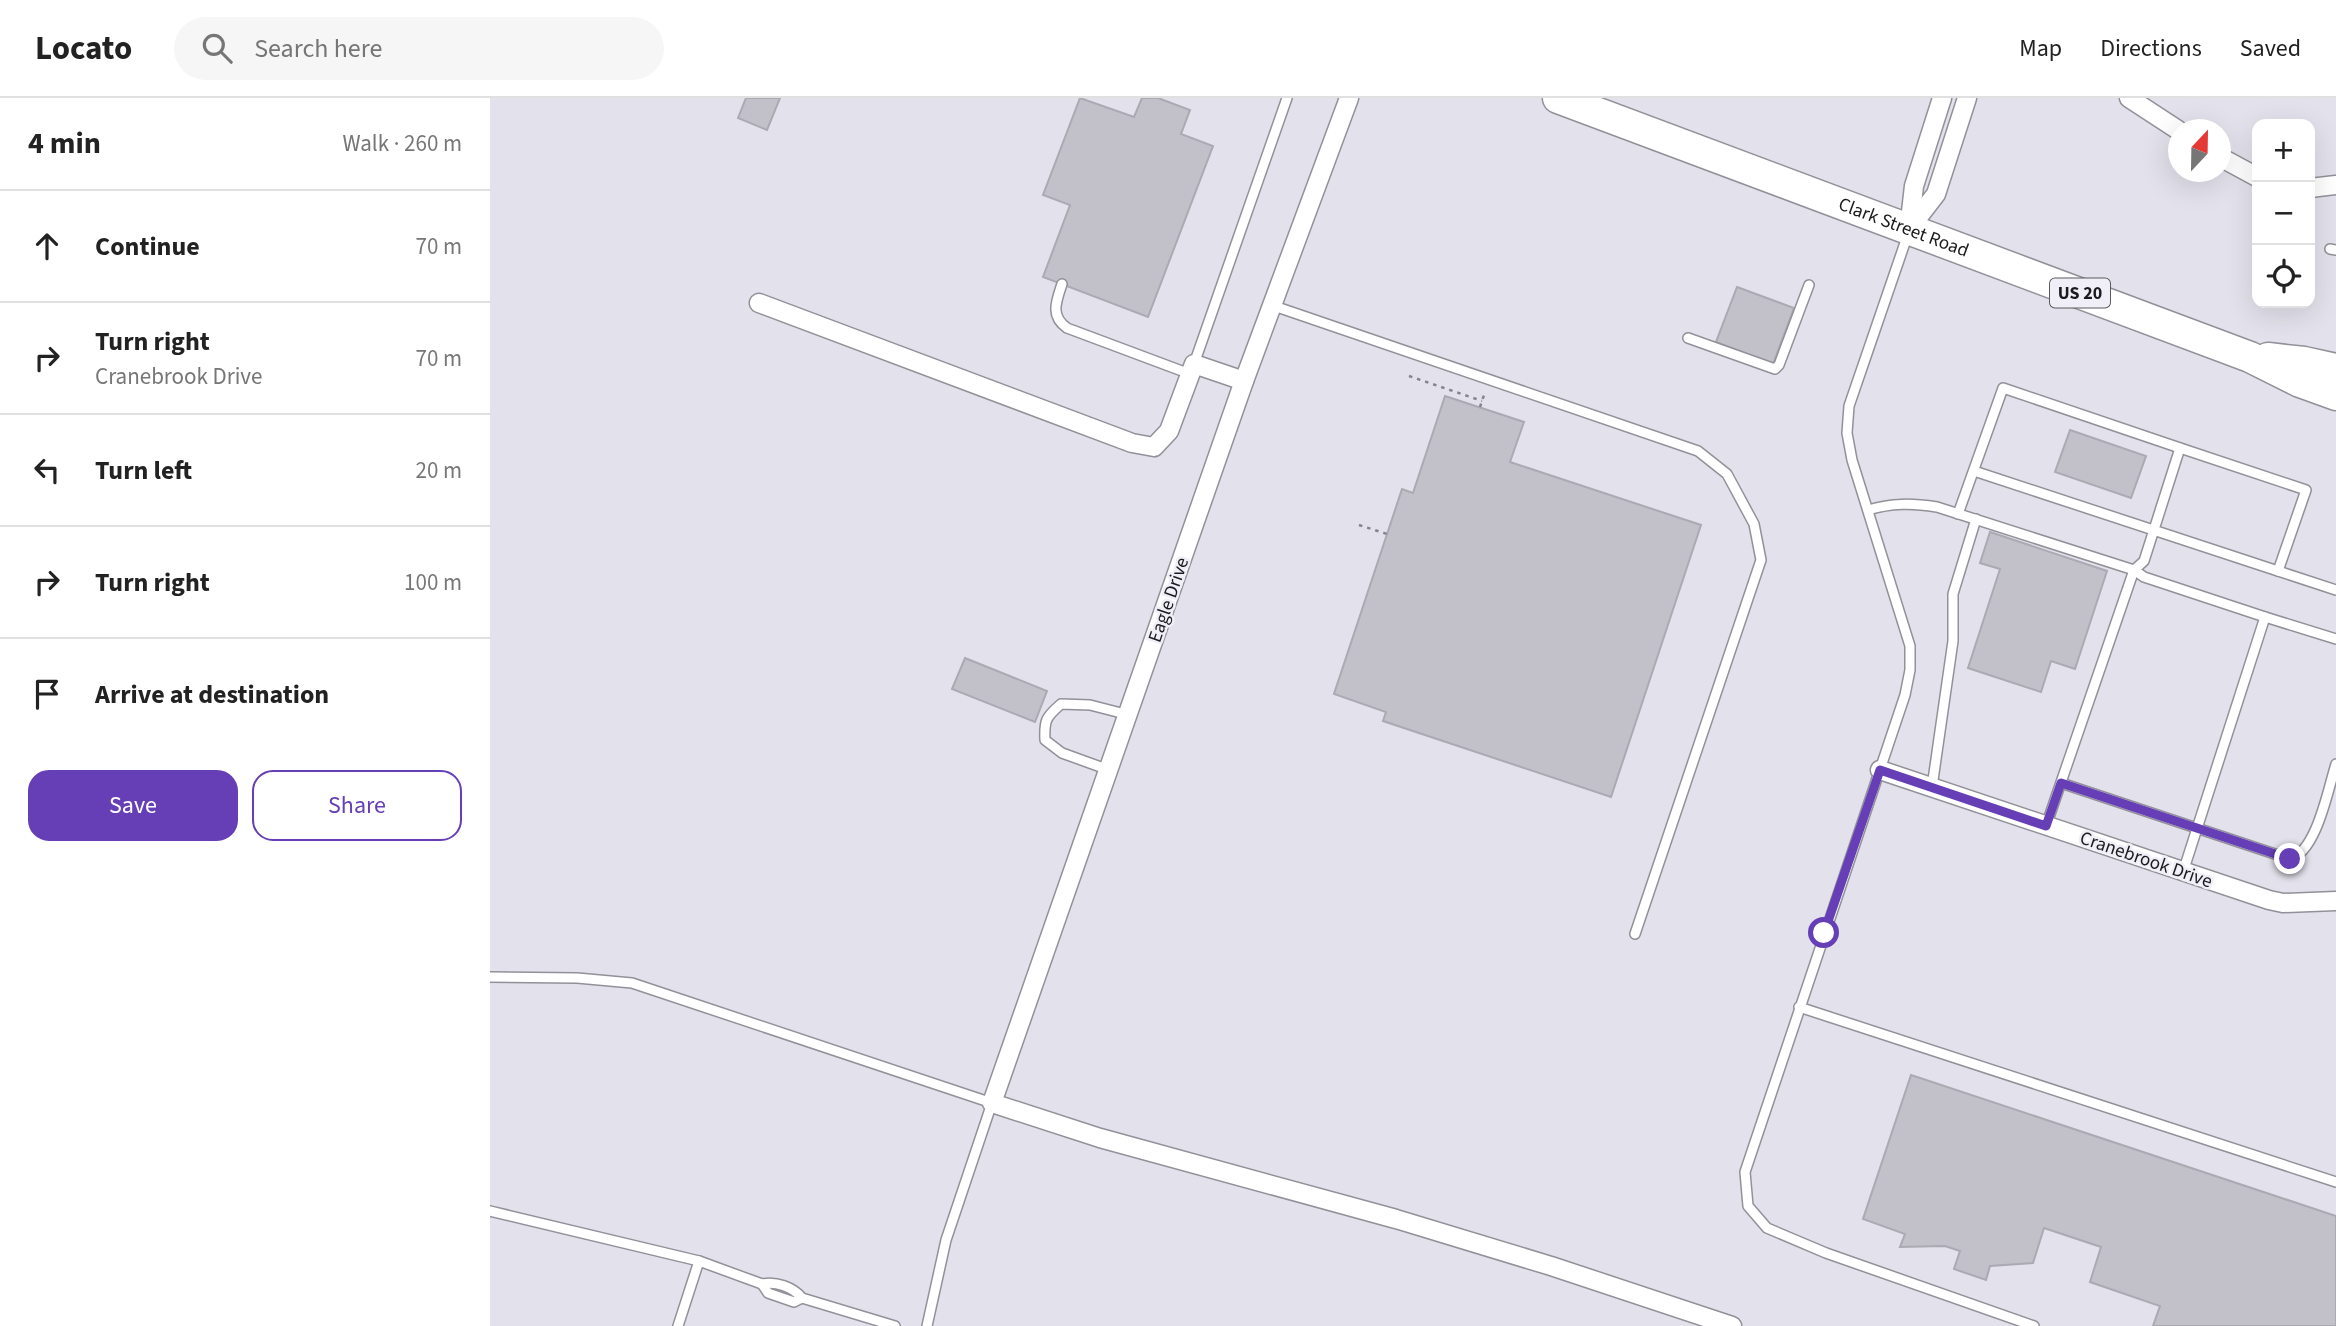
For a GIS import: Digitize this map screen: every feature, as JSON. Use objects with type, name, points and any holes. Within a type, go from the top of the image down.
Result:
[{"type":"highway","name":"Clark Street Road","points":[[1558,98],[2250,357],[2300,382],[2336,396]]},
{"type":"highway","name":"Clark Street Road","points":[[2250,357],[2304,362],[2336,369]]},
{"type":"street","name":"Eagle Drive","points":[[992,1103],[1244,382],[1349,98]]},
{"type":"street","points":[[1909,229],[1914,186],[1942,98]]},
{"type":"street","points":[[1909,229],[1936,194],[1967,98]]},
{"type":"street","points":[[2129,98],[2168,123]]},
{"type":"street","points":[[2231,163],[2252,174]]},
{"type":"street","points":[[2315,187],[2336,185]]},
{"type":"street","points":[[759,303],[1119,438],[1154,447],[1169,431],[1192,369],[1244,382]]},
{"type":"street","name":"Cranebrook Drive","points":[[1880,770],[2269,900],[2283,903],[2336,901]]},
{"type":"street","points":[[992,1103],[1100,1138],[1396,1219],[1551,1266],[1731,1326]]},
{"type":"lane","points":[[1062,284],[1054,313],[1058,322],[1067,328],[1192,369],[1287,98]]},
{"type":"lane","points":[[1909,229],[1849,406],[1847,433],[1852,460],[1910,646],[1910,670],[1905,695],[1745,1172],[1748,1206],[1767,1228],[1826,1253],[2034,1326]]},
{"type":"lane","points":[[1688,338],[1775,369],[1779,365],[1809,285]]},
{"type":"lane","points":[[1274,306],[1698,451],[1727,474],[1754,524],[1761,560],[1635,934]]},
{"type":"lane","points":[[1958,514],[2003,388],[2306,490],[2278,571]]},
{"type":"lane","points":[[2046,826],[2134,570],[2144,561],[2180,448]]},
{"type":"lane","points":[[1974,471],[2336,590]]},
{"type":"lane","points":[[1868,510],[1891,503],[1913,503],[1958,514],[2336,639]]},
{"type":"lane","points":[[1932,787],[1953,641],[1953,594],[1976,520]]},
{"type":"lane","points":[[2183,872],[2265,617]]},
{"type":"lane","points":[[1110,770],[1062,753],[1045,740],[1044,727],[1048,716],[1061,704],[1090,705],[1129,715]]},
{"type":"lane","points":[[2061,783],[2290,859],[2299,857],[2312,838],[2336,764]]},
{"type":"lane","points":[[490,977],[577,978],[632,983],[992,1103],[946,1240],[927,1326]]},
{"type":"lane","points":[[1799,1007],[2336,1182]]},
{"type":"lane","points":[[490,1211],[699,1261],[762,1284],[768,1293],[793,1302],[802,1298],[895,1326]]},
{"type":"lane","points":[[678,1326],[699,1261]]},
{"type":"path","points":[[1409,376],[1482,401]]},
{"type":"path","points":[[1359,525],[1387,534]]},
{"type":"building","points":[[746,98],[780,98],[767,130],[738,118]]},
{"type":"building","points":[[1080,98],[1134,117],[1142,98],[1158,98],[1190,110],[1181,134],[1213,146],[1148,317],[1043,277],[1070,205],[1043,195]]},
{"type":"building","points":[[1737,287],[1794,308],[1773,364],[1716,342]]},
{"type":"building","points":[[1445,396],[1524,422],[1510,462],[1701,525],[1611,797],[1383,721],[1386,712],[1334,694],[1402,489],[1413,493]]},
{"type":"building","points":[[2070,430],[2146,456],[2131,498],[2055,472]]},
{"type":"building","points":[[1990,532],[2107,571],[2075,669],[2051,661],[2041,692],[1968,668],[2000,569],[1980,563]]},
{"type":"building","points":[[965,658],[1047,691],[1035,722],[952,689]]},
{"type":"building","points":[[1911,1075],[2336,1216],[2336,1326],[2153,1326],[2160,1306],[2090,1282],[2101,1247],[2044,1228],[2033,1263],[1990,1266],[1986,1280],[1954,1269],[1960,1251],[1945,1246],[1900,1247],[1905,1234],[1863,1219]]},
{"type":"route","points":[[1824,933],[1880,770],[2046,826],[2061,783],[2290,859]]}]
